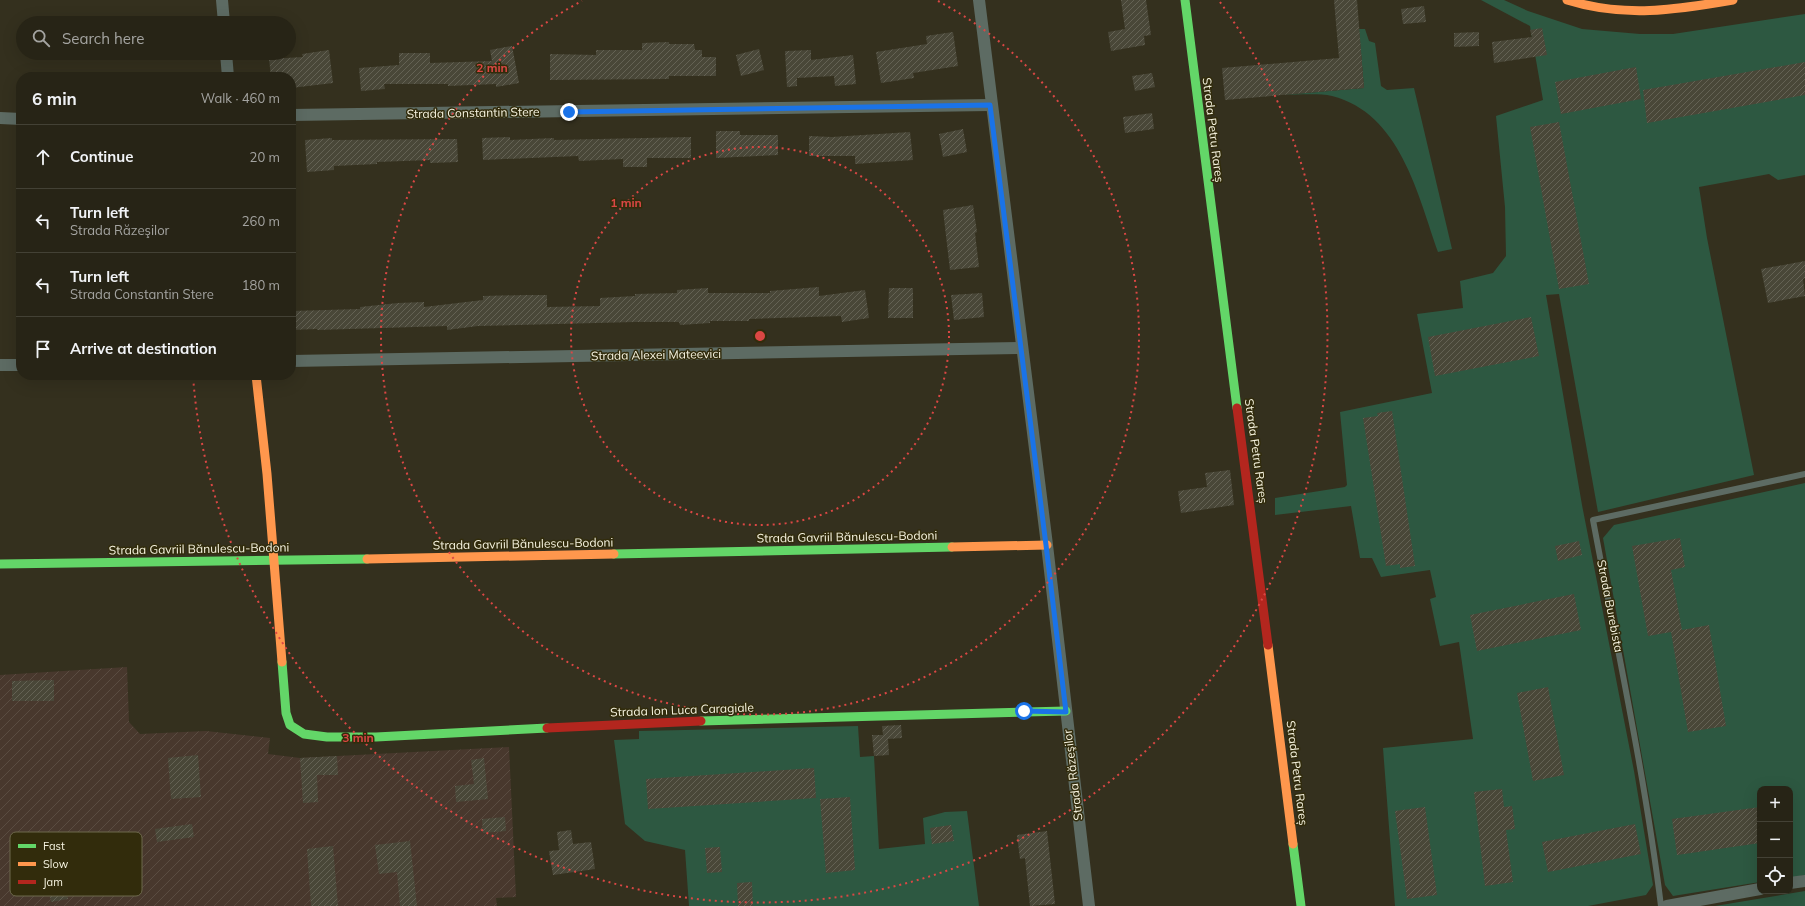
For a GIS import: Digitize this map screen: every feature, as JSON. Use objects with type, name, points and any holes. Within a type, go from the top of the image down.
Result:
[{"type":"street","points":[[222,0],[223,16]]},
{"type":"street","name":"Strada Răzeşilor","points":[[979,0],[990,105],[1046,545],[1089,906]]},
{"type":"street","name":"Strada Petru Rareș","points":[[1185,0],[1301,906]]},
{"type":"street","points":[[1567,0],[1585,6],[1636,12],[1687,8],[1733,0]]},
{"type":"street","points":[[227,60],[228,72]]},
{"type":"street","name":"Strada Constantin Stere","points":[[296,115],[990,105]]},
{"type":"street","points":[[0,118],[16,119]]},
{"type":"street","name":"Strada Alexei Mateevici","points":[[296,361],[1021,348]]},
{"type":"street","points":[[0,365],[16,365]]},
{"type":"street","points":[[256,380],[274,561]]},
{"type":"street","name":"Strada Gavriil Bănulescu-Bodoni","points":[[0,564],[274,561],[1046,545]]},
{"type":"street","name":"Strada Ion Luca Caragiale","points":[[274,561],[286,713],[290,725],[299,732],[317,737],[376,737],[647,723],[1024,711],[1066,712]]},
{"type":"street","points":[[1793,883],[1805,881]]},
{"type":"street","points":[[1667,906],[1757,890]]},
{"type":"lane","name":"Strada Burebista","points":[[1661,906],[1655,860],[1621,665],[1593,520],[1805,474]]},
{"type":"shaded area","points":[[127,667],[129,722],[140,734],[206,731],[270,738],[268,754],[300,758],[509,747],[516,897],[496,898],[497,906],[0,906],[0,675]]},
{"type":"green space","points":[[1481,0],[1504,0],[1528,11],[1582,29],[1640,34],[1673,34],[1805,14],[1805,175],[1778,180],[1769,174],[1699,187],[1707,238],[1754,475],[1598,512],[1559,294],[1546,295],[1582,505],[1634,771],[1653,885],[1646,895],[1588,906],[1395,906],[1383,748],[1473,739],[1459,642],[1440,646],[1430,599],[1436,597],[1430,570],[1381,577],[1372,558],[1360,558],[1351,506],[1275,515],[1275,498],[1345,487],[1347,485],[1340,412],[1432,393],[1417,314],[1463,308],[1460,281],[1493,273],[1506,256],[1505,207],[1496,116],[1543,100],[1530,26]]},
{"type":"green space","points":[[1359,29],[1365,29],[1369,41],[1375,43],[1381,86],[1387,90],[1414,88],[1452,249],[1438,252],[1414,182],[1403,159],[1390,138],[1374,120],[1355,105],[1332,96],[1314,94],[1283,95],[1364,88]]},
{"type":"green space","points":[[1805,483],[1805,875],[1793,877],[1793,786],[1757,786],[1757,882],[1673,896],[1665,885],[1603,538],[1614,525]]},
{"type":"green space","points":[[858,726],[860,757],[874,756],[879,849],[925,844],[923,818],[945,812],[967,811],[979,906],[689,906],[685,850],[645,841],[625,824],[614,740],[639,739],[639,731]]},
{"type":"green space","points":[[1805,891],[1805,906],[1715,906],[1793,894]]},
{"type":"building","points":[[1121,0],[1146,0],[1151,35],[1144,36],[1145,45],[1111,51],[1108,32],[1125,29]]},
{"type":"building","points":[[1334,0],[1357,0],[1364,88],[1225,100],[1222,68],[1339,58]]},
{"type":"building","points":[[1424,6],[1426,22],[1403,24],[1401,9]]},
{"type":"building","points":[[1542,28],[1547,55],[1494,63],[1492,42],[1532,37],[1530,30]]},
{"type":"building","points":[[953,32],[958,66],[913,73],[914,78],[881,83],[876,52],[927,44],[926,36]]},
{"type":"building","points":[[1479,32],[1479,46],[1454,47],[1454,33]]},
{"type":"building","points":[[669,42],[669,44],[694,44],[695,50],[702,50],[702,57],[716,57],[716,76],[669,76],[669,79],[550,80],[550,54],[596,55],[596,50],[642,50],[642,43]]},
{"type":"building","points":[[512,46],[519,83],[496,87],[496,84],[448,86],[448,84],[384,84],[385,89],[361,91],[359,68],[399,65],[399,53],[430,53],[430,63],[492,61],[490,50]]},
{"type":"building","points":[[759,49],[764,70],[741,76],[736,55]]},
{"type":"building","points":[[329,50],[333,83],[296,87],[296,72],[270,72],[269,60],[296,60],[296,57],[303,57],[302,54]]},
{"type":"building","points":[[811,50],[811,60],[853,55],[856,84],[835,86],[834,76],[797,78],[797,86],[787,87],[785,51]]},
{"type":"building","points":[[1805,62],[1805,95],[1647,123],[1643,90]]},
{"type":"building","points":[[1636,67],[1641,99],[1561,114],[1555,82]]},
{"type":"building","points":[[1152,73],[1155,87],[1135,91],[1132,76]]},
{"type":"building","points":[[1152,113],[1154,129],[1125,133],[1123,117]]},
{"type":"building","points":[[1559,122],[1589,284],[1559,289],[1530,127]]},
{"type":"building","points":[[963,129],[967,152],[943,157],[939,134]]},
{"type":"building","points":[[716,131],[740,131],[740,135],[778,135],[778,155],[716,158]]},
{"type":"building","points":[[910,132],[913,160],[855,164],[855,156],[809,156],[809,136],[832,137]]},
{"type":"building","points":[[510,137],[510,140],[554,138],[554,140],[691,137],[691,158],[647,158],[647,167],[623,167],[623,159],[579,161],[578,156],[483,160],[482,138]]},
{"type":"building","points":[[332,138],[332,140],[457,139],[458,162],[430,163],[430,160],[377,162],[377,164],[334,166],[334,170],[307,172],[305,140]]},
{"type":"building","points":[[973,205],[977,232],[975,233],[979,267],[950,270],[943,210]]},
{"type":"building","points":[[1805,261],[1805,278],[1803,279],[1805,296],[1768,303],[1761,269]]},
{"type":"building","points":[[819,287],[819,296],[865,290],[869,318],[842,322],[841,316],[749,319],[749,321],[710,321],[710,323],[680,325],[679,322],[635,322],[478,326],[447,330],[447,326],[296,330],[296,311],[360,309],[360,307],[424,302],[424,307],[483,300],[483,296],[526,295],[547,295],[547,307],[600,306],[600,298],[635,296],[635,294],[677,293],[677,290],[708,288],[708,293],[770,293],[770,291]]},
{"type":"building","points":[[889,288],[913,288],[913,318],[888,318]]},
{"type":"building","points":[[982,293],[984,317],[954,320],[951,295]]},
{"type":"building","points":[[1531,317],[1539,356],[1435,376],[1428,337]]},
{"type":"building","points":[[1392,411],[1415,566],[1400,568],[1400,564],[1386,566],[1363,418],[1378,416],[1377,413]]},
{"type":"building","points":[[1230,470],[1234,505],[1181,513],[1178,491],[1207,487],[1205,473]]},
{"type":"building","points":[[1680,538],[1685,567],[1671,570],[1682,630],[1709,625],[1726,726],[1688,732],[1671,632],[1648,636],[1632,546]]},
{"type":"building","points":[[1579,541],[1582,555],[1558,561],[1555,546]]},
{"type":"building","points":[[1574,594],[1581,630],[1477,651],[1470,615]]},
{"type":"building","points":[[54,680],[54,701],[12,701],[12,681]]},
{"type":"building","points":[[1548,687],[1564,775],[1533,781],[1517,693]]},
{"type":"building","points":[[901,725],[902,738],[888,739],[889,755],[874,756],[872,735],[883,735],[882,726]]},
{"type":"building","points":[[198,755],[201,797],[171,799],[168,758]]},
{"type":"building","points":[[337,756],[338,775],[317,775],[318,802],[303,803],[300,758]]},
{"type":"building","points":[[484,758],[488,799],[456,802],[455,786],[474,784],[471,760]]},
{"type":"building","points":[[814,768],[816,798],[648,809],[646,779]]},
{"type":"building","points":[[1502,789],[1504,807],[1512,806],[1515,829],[1506,830],[1513,882],[1485,886],[1474,792]]},
{"type":"building","points":[[850,797],[855,870],[826,873],[820,799]]},
{"type":"building","points":[[1425,807],[1437,895],[1407,899],[1395,811]]},
{"type":"building","points":[[1757,807],[1757,843],[1677,855],[1672,819]]},
{"type":"building","points":[[505,817],[506,831],[483,833],[482,819]]},
{"type":"building","points":[[192,824],[194,837],[157,842],[155,829]]},
{"type":"building","points":[[1635,824],[1641,854],[1548,872],[1542,842]]},
{"type":"building","points":[[951,825],[954,841],[932,844],[930,828]]},
{"type":"building","points":[[571,830],[573,844],[591,842],[595,869],[553,875],[549,851],[559,850],[557,832]]},
{"type":"building","points":[[1047,831],[1055,904],[1030,906],[1025,858],[1020,859],[1017,835]]},
{"type":"building","points":[[410,841],[417,906],[400,906],[397,872],[379,874],[375,845]]},
{"type":"building","points":[[333,846],[338,906],[311,906],[307,849]]},
{"type":"building","points":[[720,847],[722,872],[707,873],[705,848]]},
{"type":"building","points":[[752,882],[753,906],[738,906],[737,883]]},
{"type":"building","points":[[50,896],[67,896],[68,899],[51,902]]},
{"type":"traffic: fast","points":[[1185,0],[1237,408]]},
{"type":"traffic: fast","points":[[614,554],[952,547]]},
{"type":"traffic: fast","points":[[0,564],[367,559]]},
{"type":"traffic: fast","points":[[282,662],[286,713],[290,725],[304,734],[327,737],[376,737],[547,728]]},
{"type":"traffic: fast","points":[[701,721],[1066,711]]},
{"type":"traffic: fast","points":[[1293,844],[1301,906]]},
{"type":"traffic: slow","points":[[1567,0],[1588,6],[1629,11],[1691,7],[1733,0]]},
{"type":"traffic: slow","points":[[257,380],[267,474],[282,662]]},
{"type":"traffic: slow","points":[[952,547],[1047,545]]},
{"type":"traffic: slow","points":[[367,559],[614,554]]},
{"type":"traffic: slow","points":[[1268,645],[1293,844]]},
{"type":"traffic: jam","points":[[1237,408],[1268,645]]},
{"type":"traffic: jam","points":[[547,728],[701,721]]},
{"type":"route","points":[[569,112],[886,105],[990,105],[1066,712],[1024,711]]}]
